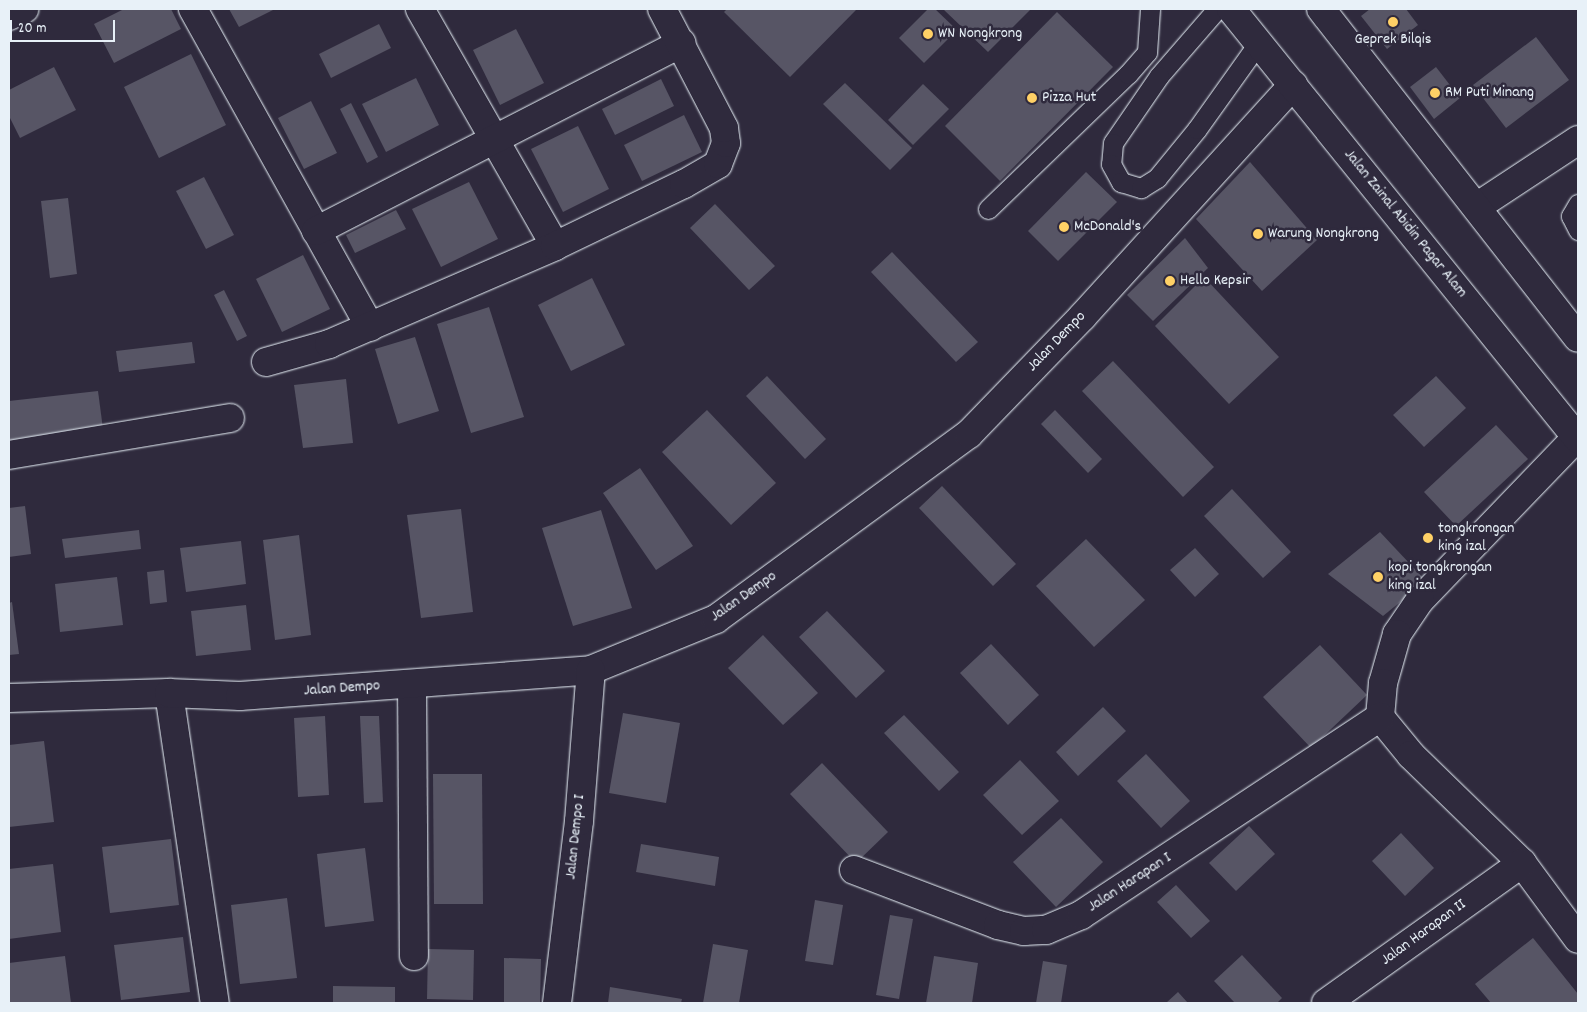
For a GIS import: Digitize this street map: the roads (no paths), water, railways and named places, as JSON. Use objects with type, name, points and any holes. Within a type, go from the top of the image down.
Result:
[{"type":"main road","points":[[9,16],[24,9]]},
{"type":"main road","points":[[193,9],[370,326]]},
{"type":"main road","points":[[420,9],[555,246]]},
{"type":"main road","points":[[266,362],[329,344],[555,246],[684,184],[718,164],[726,143],[724,128],[682,43],[662,9]]},
{"type":"main road","name":"Jalan Zainal Abidin Pagar Alam","points":[[1231,9],[1577,438]]},
{"type":"main road","points":[[1321,9],[1478,206],[1578,338]]},
{"type":"main road","points":[[316,231],[682,43]]},
{"type":"main road","name":"Jalan Dempo","points":[[9,698],[169,694],[240,696],[591,670],[716,619],[969,434],[1082,317],[1293,85]]},
{"type":"main road","points":[[1478,206],[1578,140]]},
{"type":"main road","points":[[9,455],[230,418]]},
{"type":"main road","points":[[1577,438],[1420,600],[1397,634],[1383,683],[1380,717],[1411,756],[1522,863],[1578,939]]},
{"type":"main road","name":"Jalan Dempo I","points":[[557,1003],[579,821],[591,670]]},
{"type":"main road","points":[[412,684],[414,956]]},
{"type":"main road","points":[[169,694],[214,1003]]},
{"type":"main road","name":"Jalan Harapan I","points":[[854,870],[998,925],[1024,931],[1046,930],[1081,915],[1380,717]]},
{"type":"main road","name":"Jalan Harapan II","points":[[1326,1003],[1522,863]]},
{"type":"lane","points":[[988,209],[1128,74],[1147,52],[1150,9]]},
{"type":"lane","points":[[1217,9],[1159,76],[1113,143],[1111,164],[1121,182],[1141,188],[1157,178],[1197,129],[1259,42]]},
{"type":"lane","points":[[1578,204],[1570,216],[1578,230]]},
{"type":"place","name":"Geprek Bilqis","points":[[1393,22]]},
{"type":"place","name":"WN Nongkrong","points":[[928,34]]},
{"type":"place","name":"RM Puti Minang","points":[[1435,93]]},
{"type":"place","name":"Pizza Hut","points":[[1032,98]]},
{"type":"place","name":"McDonald's","points":[[1064,227]]},
{"type":"place","name":"Warung Nongkrong","points":[[1258,234]]},
{"type":"place","name":"Hello Kepsir","points":[[1170,281]]},
{"type":"place","name":"tongkrongan king izal","points":[[1428,538]]},
{"type":"place","name":"kopi tongkrongan king izal","points":[[1378,577]]}]
